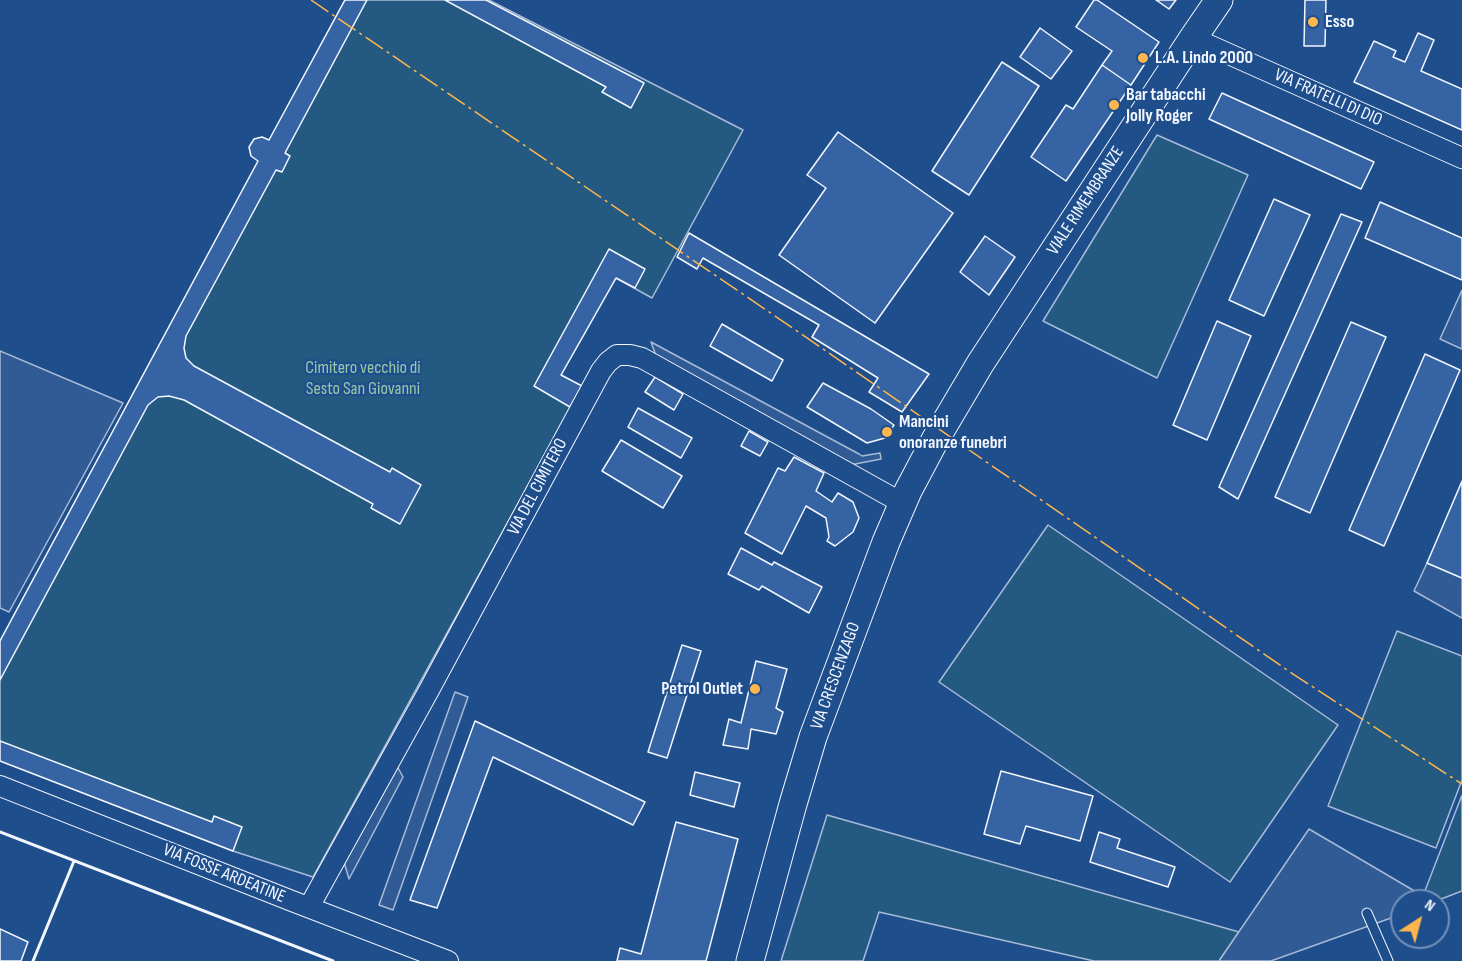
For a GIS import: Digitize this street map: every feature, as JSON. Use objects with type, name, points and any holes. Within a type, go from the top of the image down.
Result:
[{"type":"street","name":"VIALE RIMEMBRANZE","points":[[956,404],[1193,38],[1220,0]]},
{"type":"street","name":"VIA FRATELLI DI DIO","points":[[1193,38],[1462,158]]},
{"type":"street","name":"VIA DEL CIMITERO","points":[[309,907],[601,371],[617,355],[642,358],[902,503]]},
{"type":"street","name":"VIA CRESCENZAGO","points":[[750,961],[813,737],[902,503],[956,404]]},
{"type":"street","name":"VIA FOSSE ARDEATINE","points":[[0,786],[448,961]]},
{"type":"lane","points":[[1367,914],[1388,961]]},
{"type":"green space","name":"Cimitero vecchio di Sesto San Giovanni","points":[[345,0],[489,0],[743,130],[652,298],[616,278],[561,375],[582,387],[313,877],[233,851],[0,761],[0,641]]},
{"type":"green space","points":[[1157,135],[1248,175],[1157,378],[1043,321]]},
{"type":"green space","points":[[1048,525],[1338,725],[1230,882],[939,682]]},
{"type":"green space","points":[[1397,631],[1462,656],[1462,780],[1436,848],[1328,806]]},
{"type":"green space","points":[[1462,795],[1462,891],[1450,896],[1450,889],[1426,889]]},
{"type":"green space","points":[[827,815],[1239,932],[1219,961],[1094,961],[879,912],[863,961],[781,961]]},
{"type":"shaded area","points":[[1462,290],[1462,349],[1440,339]]},
{"type":"shaded area","points":[[651,342],[862,456],[880,453],[881,459],[850,465],[658,361]]},
{"type":"shaded area","points":[[0,351],[123,403],[9,612],[0,608]]},
{"type":"shaded area","points":[[1427,563],[1462,578],[1462,618],[1414,591]]},
{"type":"shaded area","points":[[455,692],[468,697],[393,910],[379,905]]},
{"type":"shaded area","points":[[397,766],[403,777],[349,879],[344,862]]},
{"type":"shaded area","points":[[1309,829],[1411,889],[1390,889],[1390,918],[1271,961],[1219,961]]},
{"type":"building","points":[[345,0],[367,0],[285,153],[290,156],[282,172],[276,170],[186,336],[184,348],[186,358],[194,366],[390,472],[392,468],[421,485],[400,524],[371,508],[373,504],[184,400],[169,396],[158,397],[148,405],[0,680],[0,641],[258,161],[251,156],[249,147],[254,139],[262,137],[269,140]]},
{"type":"building","points":[[445,0],[486,0],[644,83],[631,108],[602,92],[606,87]]},
{"type":"building","points":[[1094,0],[1159,42],[1131,85],[1102,65],[1112,51],[1076,27]]},
{"type":"building","points":[[1156,0],[1176,0],[1169,9]]},
{"type":"building","points":[[1305,0],[1326,0],[1325,46],[1304,46]]},
{"type":"building","points":[[1040,28],[1072,51],[1051,79],[1020,57]]},
{"type":"building","points":[[1418,33],[1434,40],[1421,71],[1462,89],[1462,130],[1354,82],[1374,41],[1396,51],[1393,57],[1405,62]]},
{"type":"building","points":[[1002,62],[1039,86],[969,195],[932,171]]},
{"type":"building","points":[[1102,65],[1131,85],[1066,181],[1031,157],[1066,105],[1073,109]]},
{"type":"building","points":[[1222,93],[1374,162],[1361,189],[1209,119]]},
{"type":"building","points":[[838,132],[953,213],[875,323],[779,255],[826,188],[807,175]]},
{"type":"building","points":[[1274,199],[1310,215],[1264,316],[1229,300]]},
{"type":"building","points":[[1380,202],[1462,238],[1462,280],[1365,238]]},
{"type":"building","points":[[1341,214],[1362,222],[1238,499],[1219,487]]},
{"type":"building","points":[[689,233],[929,374],[902,412],[869,392],[878,378],[812,337],[819,325],[703,258],[697,269],[677,257]]},
{"type":"building","points":[[985,236],[1015,257],[989,295],[960,272]]},
{"type":"building","points":[[609,249],[645,269],[635,288],[616,278],[561,375],[582,386],[570,407],[534,386]]},
{"type":"building","points":[[1217,321],[1251,336],[1207,440],[1173,425]]},
{"type":"building","points":[[1351,322],[1386,337],[1310,513],[1275,497]]},
{"type":"building","points":[[722,324],[783,360],[772,381],[710,346]]},
{"type":"building","points":[[1425,354],[1460,370],[1384,546],[1349,530]]},
{"type":"building","points":[[655,377],[683,394],[674,410],[645,392]]},
{"type":"building","points":[[823,383],[871,409],[894,425],[885,438],[867,443],[807,407]]},
{"type":"building","points":[[638,408],[692,438],[681,458],[628,427]]},
{"type":"building","points":[[749,431],[768,442],[760,456],[741,446]]},
{"type":"building","points":[[621,440],[682,476],[663,508],[602,471]]},
{"type":"building","points":[[794,457],[824,473],[816,491],[832,502],[838,493],[853,502],[859,518],[853,532],[835,546],[827,541],[829,537],[826,518],[806,506],[782,554],[745,533],[778,468],[785,471]]},
{"type":"building","points":[[1462,481],[1462,578],[1427,563]]},
{"type":"building","points":[[741,548],[772,565],[774,562],[822,587],[809,613],[762,586],[759,590],[728,574]]},
{"type":"building","points":[[682,645],[701,651],[667,758],[648,752]]},
{"type":"building","points":[[756,661],[787,669],[776,708],[783,712],[776,734],[751,729],[748,749],[723,745],[729,719],[741,723]]},
{"type":"building","points":[[475,721],[645,802],[633,825],[493,757],[437,908],[410,900]]},
{"type":"building","points":[[0,741],[212,822],[214,816],[242,827],[233,851],[0,761]]},
{"type":"building","points":[[1001,771],[1093,796],[1080,841],[1026,826],[1020,844],[984,834]]},
{"type":"building","points":[[695,772],[740,783],[734,807],[690,795]]},
{"type":"building","points":[[676,822],[738,839],[706,961],[617,961],[620,948],[641,954]]},
{"type":"building","points":[[1099,832],[1120,839],[1117,848],[1175,867],[1168,887],[1090,862]]},
{"type":"building","points":[[0,929],[28,942],[21,961],[0,961]]},
{"type":"wall","points":[[0,832],[333,961]]},
{"type":"wall","points":[[33,961],[74,861]]},
{"type":"power","points":[[311,0],[800,333],[1290,672],[1462,784]]},
{"type":"place","name":"Esso","points":[[1313,22]]},
{"type":"place","name":"L.A. Lindo 2000","points":[[1143,58]]},
{"type":"place","name":"Bar tabacchi Jolly Roger","points":[[1114,105]]},
{"type":"place","name":"Mancini onoranze funebri","points":[[887,432]]},
{"type":"place","name":"Petrol Outlet","points":[[755,689]]}]
